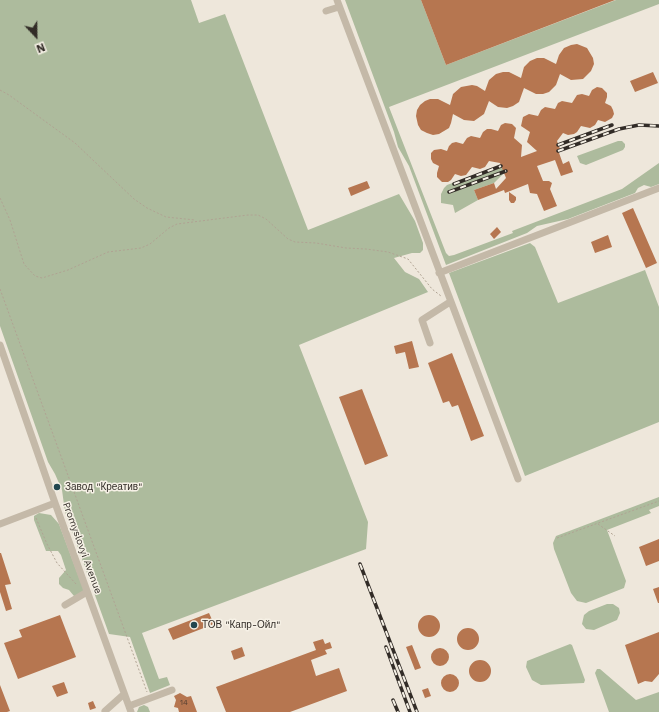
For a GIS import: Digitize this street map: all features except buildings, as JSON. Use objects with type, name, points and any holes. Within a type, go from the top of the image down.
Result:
[{"type":"street","points":[[337,0],[518,479]]},
{"type":"street","points":[[326,11],[340,7]]},
{"type":"street","points":[[439,273],[659,188]]},
{"type":"street","points":[[430,343],[422,320],[450,302]]},
{"type":"street","name":"Promyslovyi Avenue","points":[[0,345],[55,503],[130,709]]},
{"type":"street","points":[[0,524],[55,503]]},
{"type":"street","points":[[65,605],[87,592]]},
{"type":"street","points":[[130,709],[150,698],[172,690]]},
{"type":"street","points":[[105,710],[124,694]]},
{"type":"path","points":[[0,90],[75,143],[128,194],[147,208],[166,217],[198,221]]},
{"type":"path","points":[[0,198],[10,220],[24,264],[35,276],[42,278],[68,270],[108,252],[140,248],[150,244],[169,228],[177,224],[258,215],[266,218],[288,238],[296,242],[388,252],[408,259],[432,289],[450,302]]},
{"type":"path","points":[[0,289],[150,698]]},
{"type":"path","points":[[557,538],[659,501]]},
{"type":"path","points":[[34,512],[47,544],[57,563],[73,582],[78,585]]},
{"type":"path","points":[[597,524],[616,536]]},
{"type":"green space","points":[[0,0],[191,0],[199,23],[225,14],[308,230],[399,194],[415,221],[423,243],[423,250],[420,253],[412,253],[394,258],[405,272],[419,279],[428,292],[299,345],[368,522],[366,549],[142,633],[159,679],[167,677],[170,685],[150,693],[130,637],[109,634],[65,512],[62,490],[48,462],[0,326]]},
{"type":"green space","points":[[345,0],[421,0],[446,65],[616,0],[659,0],[659,4],[389,107],[446,253],[449,256],[513,233],[512,231],[622,189],[659,163],[659,184],[651,187],[644,185],[638,188],[635,193],[568,219],[537,226],[527,233],[446,265],[409,166],[398,147],[394,132]]},
{"type":"green space","points":[[618,141],[622,141],[625,144],[623,150],[586,165],[580,163],[577,156]]},
{"type":"green space","points":[[501,165],[506,171],[494,183],[474,190],[478,200],[455,213],[453,205],[441,203],[441,194],[447,185]]},
{"type":"green space","points":[[530,243],[535,247],[558,303],[645,270],[659,307],[659,422],[525,476],[449,273]]},
{"type":"green space","points":[[659,497],[659,506],[649,510],[651,513],[607,530],[626,581],[624,588],[586,603],[577,601],[571,593],[554,549],[553,543],[556,536]]},
{"type":"green space","points":[[39,513],[51,515],[59,524],[86,596],[74,596],[69,590],[63,588],[59,584],[59,578],[66,570],[61,555],[58,551],[46,551],[34,520],[34,516]]},
{"type":"green space","points":[[607,604],[613,604],[619,608],[620,613],[617,620],[594,630],[586,629],[582,624],[584,615],[589,611]]},
{"type":"green space","points":[[570,644],[572,645],[585,680],[584,683],[541,685],[532,680],[526,667],[527,661]]},
{"type":"green space","points":[[597,669],[600,669],[636,700],[659,692],[659,712],[609,712],[595,673]]},
{"type":"green space","points":[[144,705],[148,707],[150,712],[137,712],[139,707]]},
{"type":"railway","points":[[558,145],[612,125]]},
{"type":"railway","points":[[558,151],[619,129],[639,125],[659,126]]},
{"type":"railway","points":[[454,184],[501,166]]},
{"type":"railway","points":[[449,192],[506,171]]},
{"type":"railway","points":[[360,564],[417,712]]},
{"type":"railway","points":[[386,647],[410,712]]},
{"type":"railway","points":[[393,700],[398,712]]},
{"type":"place","name":"Завод \"Креатив\"","points":[[57,487]]},
{"type":"place","name":"ТОВ \"Капр-Ойл\"","points":[[194,625]]}]
